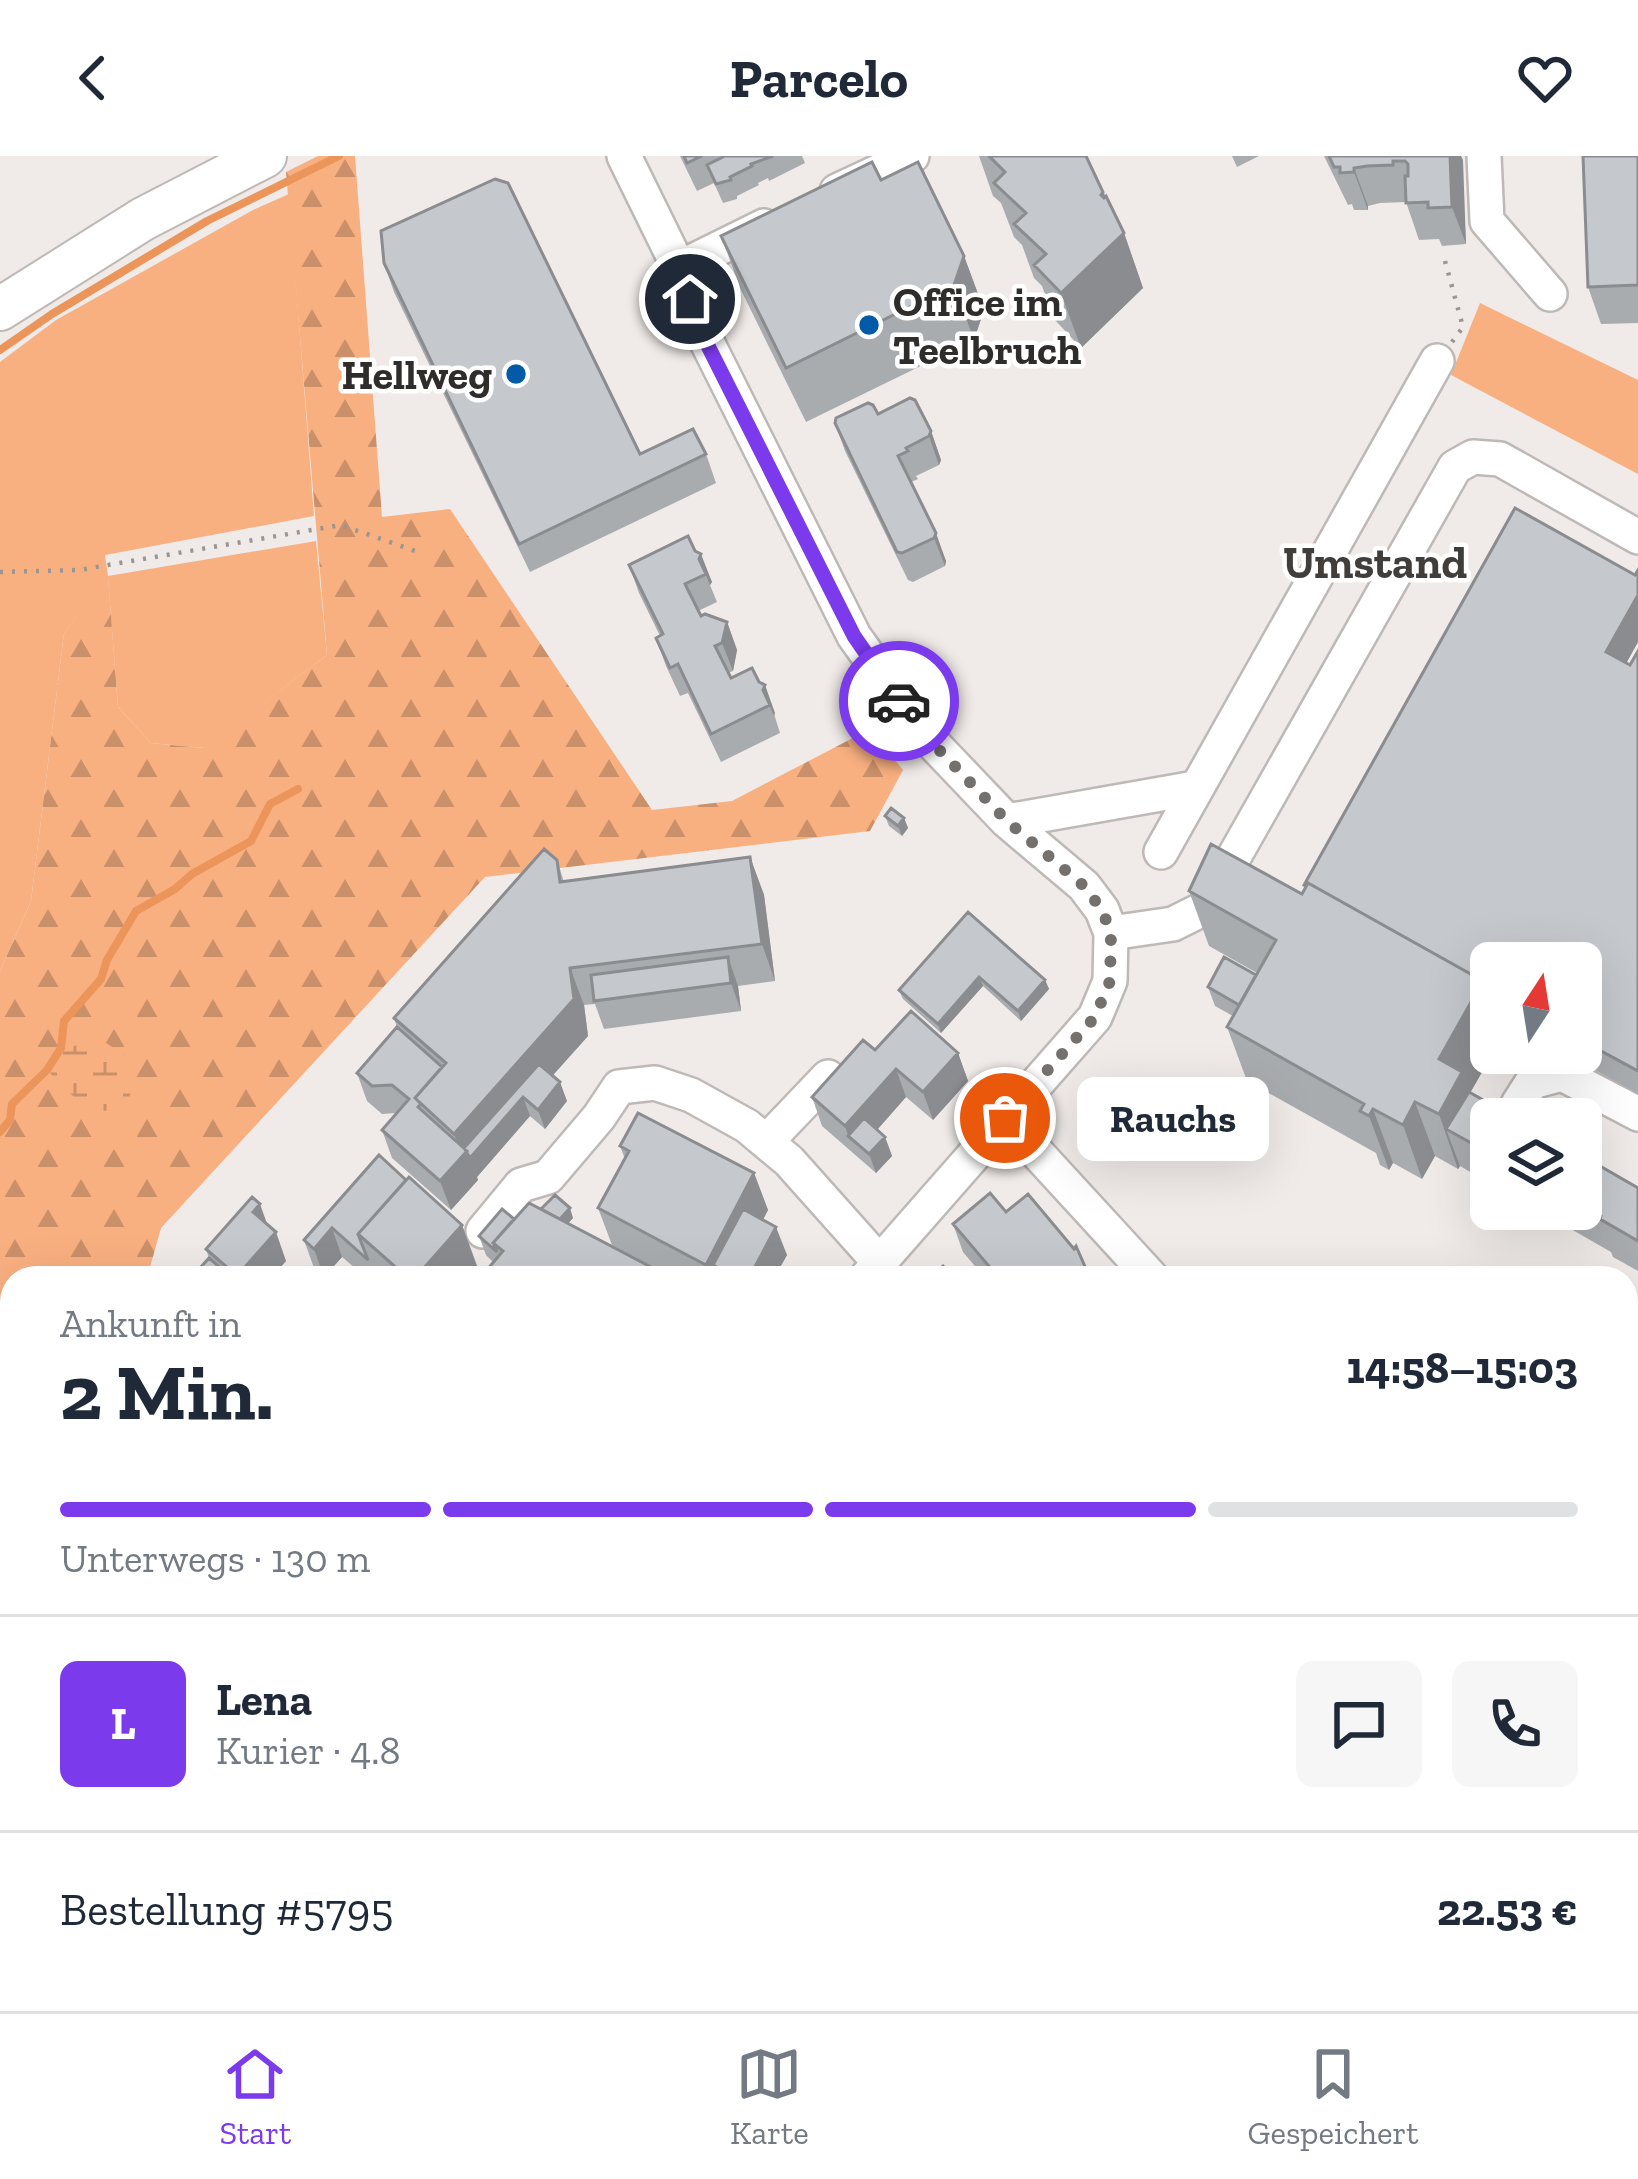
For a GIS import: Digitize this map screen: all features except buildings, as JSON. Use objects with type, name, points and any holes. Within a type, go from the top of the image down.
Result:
[{"type":"main road","points":[[3,305],[143,219],[265,156]]},
{"type":"street","points":[[624,156],[679,268],[700,330],[775,448],[854,636],[925,735],[1007,821],[1084,886],[1102,910],[1111,933],[1110,981],[1095,1017],[876,1266]]},
{"type":"street","points":[[679,268],[912,156]]},
{"type":"street","points":[[1484,156],[1486,221],[1550,294]]},
{"type":"street","points":[[1161,852],[1437,361]]},
{"type":"street","points":[[1111,933],[1173,924],[1205,908],[1455,467],[1473,457],[1500,459],[1638,537]]},
{"type":"street","points":[[1007,821],[1195,788]]},
{"type":"street","points":[[1521,1098],[1532,1082],[1562,1074],[1638,1114]]},
{"type":"street","points":[[767,1141],[828,1077]]},
{"type":"street","points":[[483,1231],[521,1185],[548,1177],[619,1087],[655,1083],[691,1095],[767,1141],[789,1161],[870,1266]]},
{"type":"street","points":[[1005,1118],[1141,1266]]},
{"type":"path","points":[[1437,361],[1463,327],[1445,261]]},
{"type":"path","points":[[0,572],[79,570],[341,525],[418,552]]},
{"type":"green space","points":[[318,156],[355,156],[382,517],[450,509],[652,810],[732,801],[870,729],[903,770],[870,831],[485,877],[161,1228],[150,1266],[0,1266],[0,971],[31,901],[64,633],[108,576],[118,707],[151,743],[203,748],[327,655],[286,172]]},
{"type":"green space","points":[[289,194],[314,516],[105,555],[108,576],[316,541],[327,655],[204,748],[151,743],[118,707],[108,578],[64,633],[31,901],[0,971],[0,362],[56,320]]},
{"type":"green space","points":[[1480,303],[1638,380],[1638,474],[1451,375]]},
{"type":"green space","points":[[103,1041],[137,1063],[127,1109],[89,1112],[47,1070],[61,1048]]},
{"type":"waterway","points":[[0,350],[207,221],[339,156]]},
{"type":"waterway","points":[[0,1132],[10,1120],[12,1104],[47,1070],[61,1048],[64,1021],[101,979],[136,911],[251,841],[270,804],[298,789]]},
{"type":"way so far","points":[[899,701],[1007,821],[1084,886],[1102,910],[1111,933],[1110,981],[1095,1017],[1005,1118]]},
{"type":"place","name":"Office im Teelbruch","points":[[869,325]]},
{"type":"place","name":"Hellweg","points":[[516,374]]},
{"type":"place","name":"Rauchs","points":[[1005,1118]]},
{"type":"district","name":"Umstand","points":[[1375,562]]},
{"type":"route","points":[[690,299],[700,330],[854,636],[899,701]]}]
